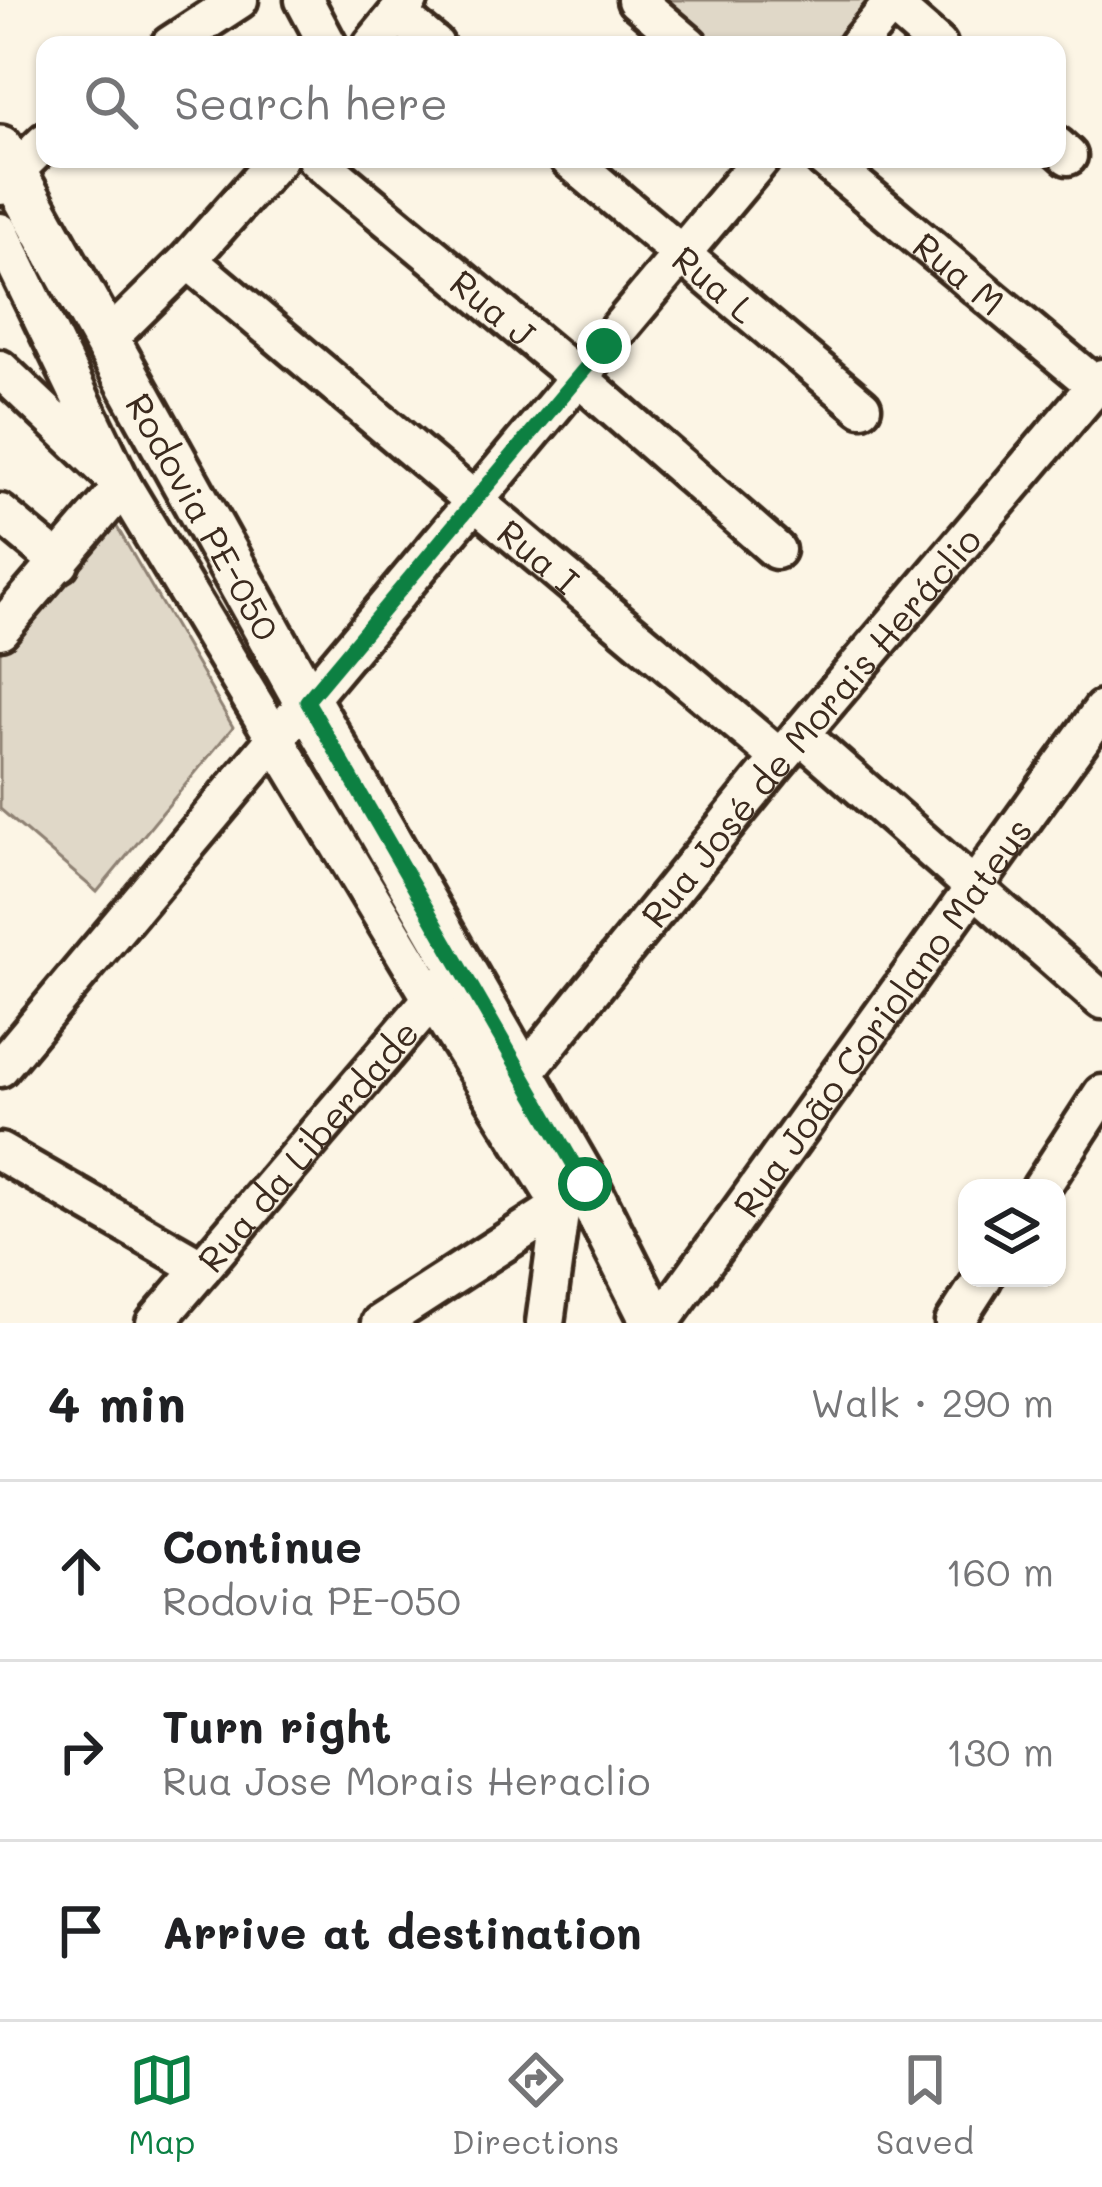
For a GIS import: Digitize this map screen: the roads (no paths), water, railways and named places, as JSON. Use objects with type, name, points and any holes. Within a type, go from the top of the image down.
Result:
[{"type":"main road","name":"Rodovia PE-050","points":[[15,162],[107,340],[307,701],[446,982],[522,1076],[573,1195],[658,1323]]},
{"type":"street","points":[[184,36],[239,0]]},
{"type":"street","points":[[304,0],[323,36]]},
{"type":"street","points":[[636,0],[678,36]]},
{"type":"street","points":[[865,36],[893,2],[929,36]]},
{"type":"street","points":[[379,36],[403,7],[427,36]]},
{"type":"street","points":[[107,340],[188,260],[270,168]]},
{"type":"street","name":"Rua J","points":[[327,168],[776,550]]},
{"type":"street","name":"Rua L","points":[[580,168],[862,406]]},
{"type":"street","points":[[0,1068],[754,168]]},
{"type":"street","name":"Rua M","points":[[835,168],[1099,382]]},
{"type":"street","points":[[0,232],[123,486],[276,738],[446,982],[573,1195],[544,1323]]},
{"type":"street","name":"Rua I","points":[[188,260],[475,501],[975,888],[1102,1000]]},
{"type":"street","points":[[0,369],[123,486]]},
{"type":"street","name":"Rua José de Morais Heráclio","points":[[522,1076],[790,746],[1099,382]]},
{"type":"street","points":[[0,630],[123,486]]},
{"type":"street","points":[[0,513],[60,562]]},
{"type":"street","name":"Rua João Coriolano Mateus","points":[[658,1323],[1102,710]]},
{"type":"street","name":"Rua da Liberdade","points":[[155,1323],[446,982]]},
{"type":"street","points":[[1047,1179],[1102,1094]]},
{"type":"street","points":[[0,1152],[202,1268]]},
{"type":"street","points":[[380,1323],[573,1195]]},
{"type":"street","points":[[954,1323],[977,1287]]}]
